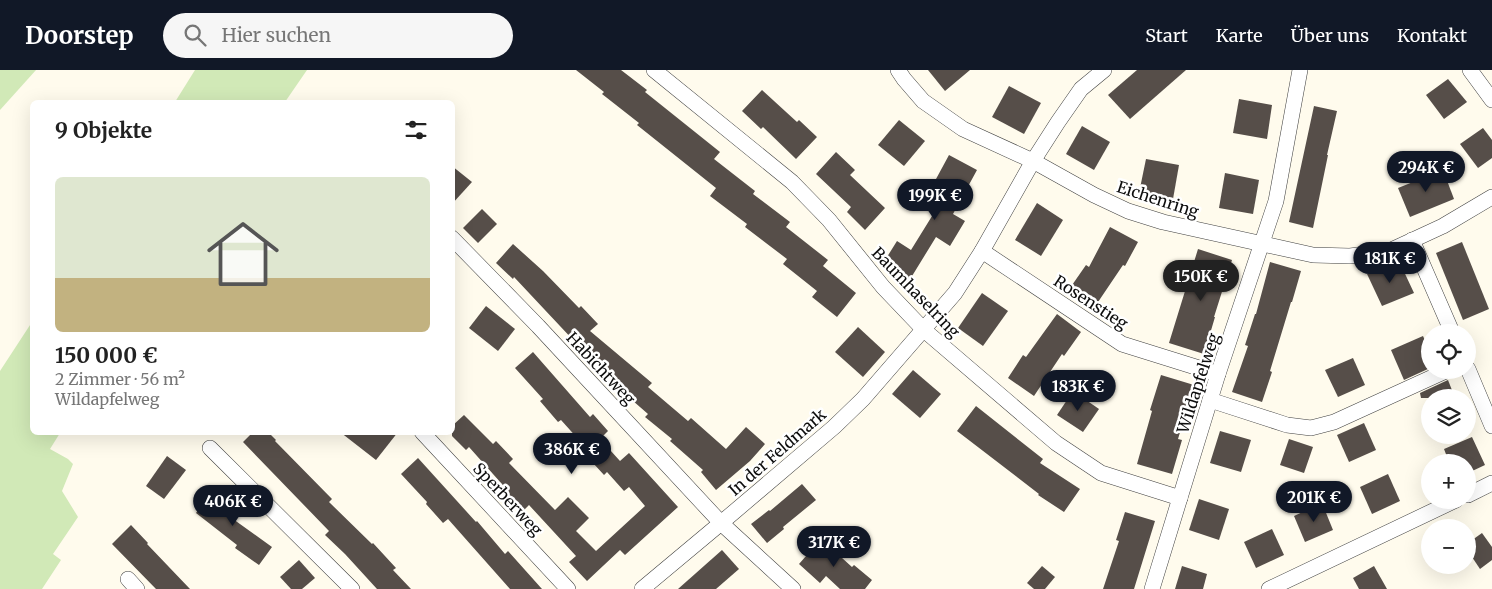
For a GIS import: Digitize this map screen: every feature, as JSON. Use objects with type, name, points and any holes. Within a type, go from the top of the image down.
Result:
[{"type":"street","name":"Baumhaselring","points":[[654,70],[792,182],[829,220],[883,287],[924,330],[1056,444],[1100,473],[1180,498]]},
{"type":"street","name":"Eichenring","points":[[898,70],[923,101],[963,129],[1033,161],[1094,195],[1128,211],[1163,222],[1312,255],[1350,256],[1389,251],[1443,226],[1492,197]]},
{"type":"street","name":"In der Feldmark","points":[[642,589],[850,413],[924,330],[955,293],[1058,122],[1081,90],[1104,70]]},
{"type":"street","name":"Wildapfelweg","points":[[1152,589],[1218,374],[1276,201],[1300,70]]},
{"type":"street","points":[[1470,70],[1492,100]]},
{"type":"street","points":[[1412,240],[1449,324]]},
{"type":"street","name":"Habichtweg","points":[[455,241],[538,326],[721,524],[793,589]]},
{"type":"street","name":"Rosenstieg","points":[[982,251],[1122,344],[1218,374]]},
{"type":"street","points":[[1210,400],[1288,425],[1311,428],[1334,422],[1428,379]]},
{"type":"street","points":[[1472,379],[1492,426]]},
{"type":"street","name":"Sperberweg","points":[[425,435],[568,589]]},
{"type":"street","points":[[210,448],[352,589]]},
{"type":"street","points":[[1476,490],[1492,483]]},
{"type":"street","points":[[1269,589],[1437,509]]},
{"type":"green space","points":[[0,70],[36,70],[0,110]]},
{"type":"green space","points":[[195,70],[307,70],[286,100],[176,100]]},
{"type":"green space","points":[[30,325],[30,435],[59,435],[50,449],[73,464],[62,491],[78,517],[53,554],[61,560],[42,589],[0,589],[0,371]]},
{"type":"building","points":[[576,70],[621,70],[647,90],[645,92],[720,152],[714,159],[755,191],[753,194],[790,222],[786,227],[828,260],[823,266],[856,293],[837,317],[812,297],[817,291],[783,264],[787,259],[745,227],[747,224],[710,196],[716,188],[637,125],[639,123],[602,94],[604,92]]},
{"type":"building","points":[[928,70],[970,70],[945,91]]},
{"type":"building","points":[[1137,70],[1186,70],[1130,119],[1108,95]]},
{"type":"building","points":[[1448,79],[1467,102],[1444,119],[1426,95]]},
{"type":"building","points":[[1009,86],[1041,103],[1024,134],[992,117]]},
{"type":"building","points":[[762,90],[797,122],[799,120],[817,137],[796,159],[763,127],[761,129],[742,111]]},
{"type":"building","points":[[1239,99],[1272,105],[1267,139],[1233,133]]},
{"type":"building","points":[[1314,106],[1337,111],[1313,228],[1289,222]]},
{"type":"building","points":[[899,120],[925,141],[904,166],[878,145]]},
{"type":"building","points":[[1082,126],[1110,142],[1094,170],[1066,154]]},
{"type":"building","points":[[1483,128],[1492,140],[1492,158],[1478,168],[1460,144]]},
{"type":"building","points":[[836,152],[855,170],[850,175],[885,208],[865,230],[847,212],[851,207],[816,174]]},
{"type":"building","points":[[949,155],[977,170],[953,214],[965,221],[950,246],[936,237],[909,281],[882,265],[897,241],[911,250],[950,187],[936,179]]},
{"type":"building","points":[[1146,159],[1179,165],[1173,199],[1139,193]]},
{"type":"building","points":[[455,168],[472,182],[455,201]]},
{"type":"building","points":[[1443,170],[1454,199],[1410,217],[1398,188]]},
{"type":"building","points":[[1225,173],[1259,180],[1253,214],[1219,208]]},
{"type":"building","points":[[1037,203],[1063,220],[1041,256],[1015,240]]},
{"type":"building","points":[[482,209],[497,224],[478,243],[463,228]]},
{"type":"building","points":[[1110,227],[1138,242],[1125,266],[1123,265],[1096,305],[1070,288],[1086,265],[1089,267]]},
{"type":"building","points":[[1462,242],[1489,309],[1463,320],[1436,253]]},
{"type":"building","points":[[513,244],[598,324],[590,331],[652,383],[648,387],[688,421],[691,418],[726,449],[746,427],[765,444],[750,461],[716,490],[701,472],[703,470],[670,441],[672,439],[645,417],[648,414],[617,387],[620,384],[590,358],[514,277],[513,279],[496,263]]},
{"type":"building","points":[[1198,249],[1232,260],[1204,354],[1169,343]]},
{"type":"building","points":[[1399,261],[1414,293],[1382,306],[1367,274]]},
{"type":"building","points":[[1270,262],[1301,271],[1262,402],[1232,392],[1248,346],[1245,345],[1256,314]]},
{"type":"building","points":[[982,293],[1008,311],[983,346],[958,328]]},
{"type":"building","points":[[486,306],[515,329],[498,351],[469,328]]},
{"type":"building","points":[[1057,314],[1081,332],[1064,356],[1062,354],[1034,396],[1008,378],[1023,355],[1026,357]]},
{"type":"building","points":[[858,327],[885,352],[863,377],[835,352]]},
{"type":"building","points":[[1421,337],[1421,372],[1404,380],[1391,350]]},
{"type":"building","points":[[533,352],[590,417],[593,414],[608,431],[600,439],[620,461],[629,453],[678,507],[625,555],[620,550],[587,581],[569,562],[576,556],[529,505],[522,512],[506,495],[509,492],[469,447],[466,450],[452,436],[455,435],[455,423],[464,415],[493,444],[496,441],[513,459],[509,463],[555,510],[568,497],[589,518],[576,531],[596,551],[645,506],[629,487],[624,491],[607,472],[604,475],[593,463],[597,460],[561,420],[558,422],[540,401],[543,399],[515,368]]},
{"type":"building","points":[[1353,358],[1365,385],[1338,397],[1325,370]]},
{"type":"building","points":[[913,370],[941,394],[920,418],[892,394]]},
{"type":"building","points":[[1161,375],[1194,385],[1178,439],[1182,440],[1172,474],[1137,464],[1152,411],[1150,410]]},
{"type":"building","points":[[1448,380],[1452,389],[1429,389]]},
{"type":"building","points":[[1073,391],[1099,409],[1083,432],[1057,415]]},
{"type":"building","points":[[976,406],[1043,459],[1040,463],[1080,489],[1064,512],[1038,495],[957,431]]},
{"type":"building","points":[[1364,423],[1376,450],[1349,462],[1337,435]]},
{"type":"building","points":[[1220,431],[1251,440],[1241,472],[1210,463]]},
{"type":"building","points":[[250,435],[271,435],[332,499],[329,502],[373,543],[396,568],[393,570],[411,589],[377,589],[325,535],[329,531],[243,442]]},
{"type":"building","points":[[344,435],[396,435],[376,460]]},
{"type":"building","points":[[1289,439],[1313,447],[1304,473],[1280,465]]},
{"type":"building","points":[[1456,444],[1475,444],[1485,465],[1476,469],[1476,454],[1446,454],[1444,449]]},
{"type":"building","points":[[167,456],[186,470],[164,499],[146,486]]},
{"type":"building","points":[[418,458],[505,554],[508,551],[542,589],[510,589],[448,519],[443,523],[426,504],[427,502],[401,474]]},
{"type":"building","points":[[1388,474],[1400,501],[1372,514],[1360,487]]},
{"type":"building","points":[[802,484],[816,500],[767,543],[751,524]]},
{"type":"building","points":[[213,490],[240,510],[233,519],[272,547],[259,565],[235,548],[237,545],[196,513]]},
{"type":"building","points":[[1199,499],[1229,509],[1219,540],[1189,530]]},
{"type":"building","points":[[1322,503],[1333,530],[1305,542],[1294,516]]},
{"type":"building","points":[[1125,512],[1155,521],[1134,589],[1103,589],[1119,541],[1116,540]]},
{"type":"building","points":[[131,525],[190,589],[156,589],[112,544]]},
{"type":"building","points":[[1272,529],[1284,555],[1256,568],[1244,542]]},
{"type":"building","points":[[1482,533],[1492,547],[1492,560],[1480,569],[1476,563],[1476,537]]},
{"type":"building","points":[[821,539],[852,567],[854,565],[872,580],[865,589],[840,589],[826,576],[820,583],[799,564]]},
{"type":"building","points":[[722,550],[739,569],[716,589],[678,589]]},
{"type":"building","points":[[299,560],[315,578],[302,589],[291,589],[280,577]]},
{"type":"building","points":[[1042,566],[1055,577],[1045,589],[1034,589],[1027,583]]},
{"type":"building","points":[[1182,566],[1207,574],[1203,589],[1175,589]]},
{"type":"building","points":[[1374,566],[1387,589],[1359,589],[1353,578]]}]
